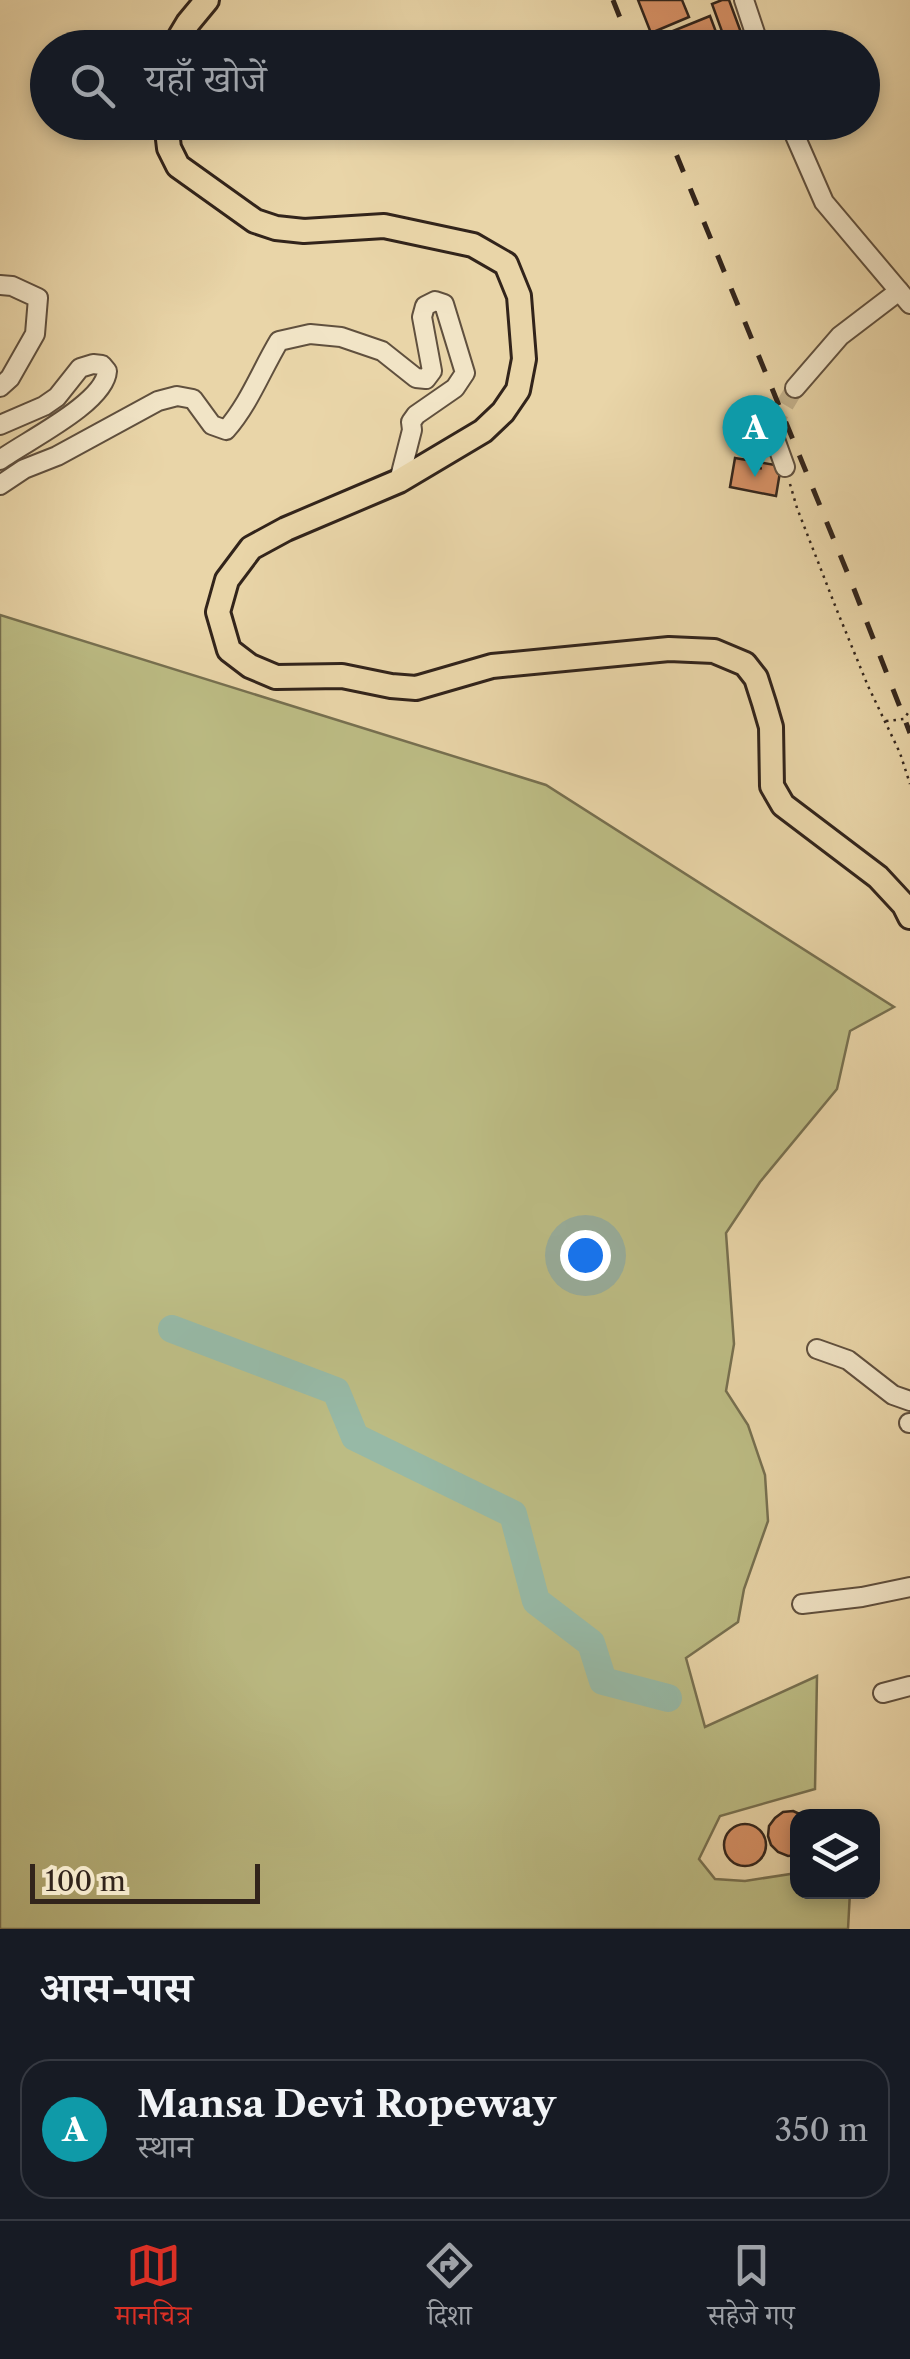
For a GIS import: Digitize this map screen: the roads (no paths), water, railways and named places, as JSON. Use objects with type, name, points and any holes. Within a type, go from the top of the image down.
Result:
[{"type":"main road","points":[[184,30],[207,0]]},
{"type":"main road","points":[[167,140],[178,166],[255,221],[304,231],[384,226],[473,244],[506,264],[519,296],[524,358],[518,390],[503,412],[484,431],[399,481],[250,548],[226,580],[218,612],[229,650],[250,666],[276,677],[342,676],[416,688],[492,666],[669,649],[714,652],[745,664],[756,678],[771,727],[772,786],[783,805],[878,877],[904,904],[910,917]]},
{"type":"street","points":[[744,0],[754,30]]},
{"type":"street","points":[[795,388],[840,336],[904,298],[824,202],[797,140]]},
{"type":"street","points":[[0,285],[38,298],[35,334],[10,378],[0,387]]},
{"type":"street","points":[[0,485],[158,401],[178,396],[193,399],[212,426],[226,430],[240,415],[279,341],[310,334],[341,337],[382,351],[416,378],[426,379],[432,372],[422,317],[425,306],[444,304],[465,373],[455,388],[411,422],[399,481]]},
{"type":"street","points":[[0,425],[57,397],[80,368],[102,365],[107,371],[97,393],[48,431],[0,460]]},
{"type":"street","points":[[771,428],[785,467]]},
{"type":"street","points":[[817,1349],[848,1360],[893,1395],[910,1402]]},
{"type":"street","points":[[802,1604],[910,1587]]},
{"type":"street","points":[[883,1693],[910,1686]]},
{"type":"waterway","points":[[172,1329],[336,1391],[355,1437],[513,1514],[536,1601],[591,1643],[603,1681],[668,1698]]},
{"type":"tunnel","points":[[771,428],[795,388]]},
{"type":"railway","points":[[613,0],[625,30]]},
{"type":"railway","points":[[670,140],[910,733]]},
{"type":"place","name":"Mansa Devi Ropeway","points":[[755,477]]}]
